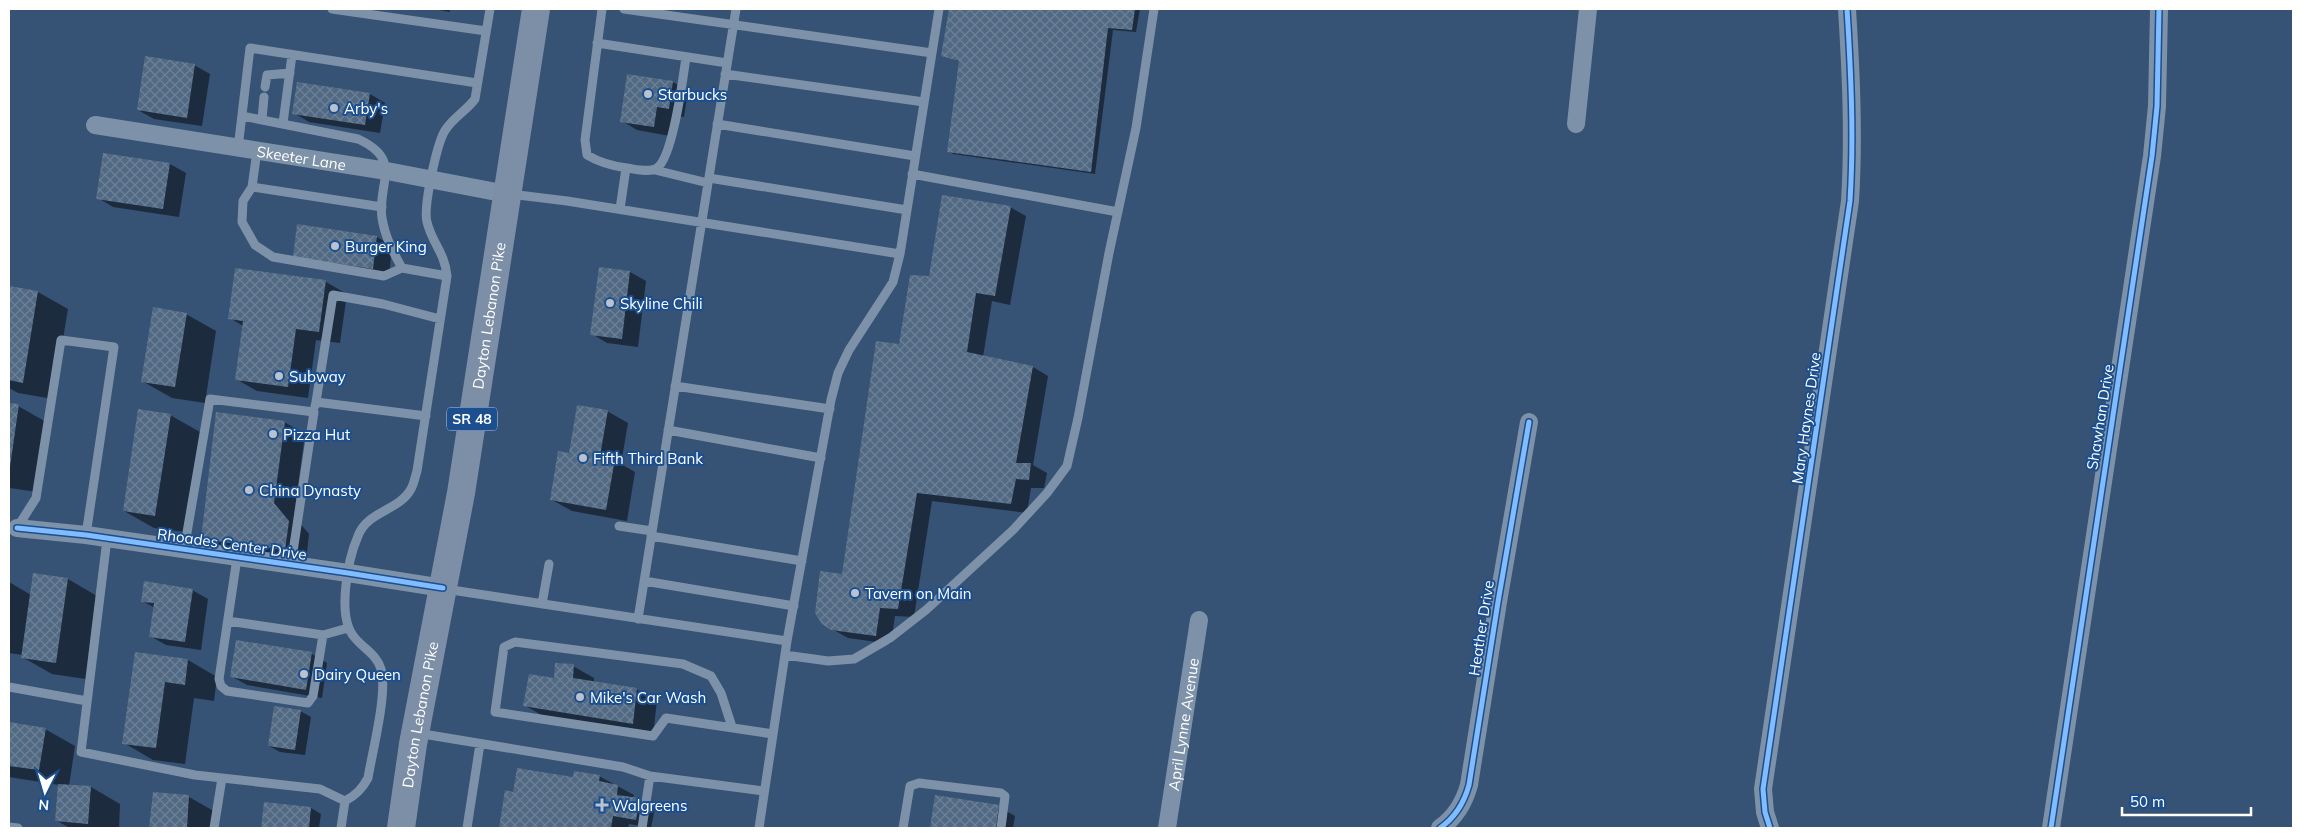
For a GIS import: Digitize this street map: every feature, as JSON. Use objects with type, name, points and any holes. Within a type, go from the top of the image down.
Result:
[{"type":"main road","name":"Dayton Lebanon Pike","points":[[401,828],[415,732],[461,494],[536,9]]},
{"type":"street","points":[[1576,124],[1588,9]]},
{"type":"street","name":"Mary Haynes Drive","points":[[1770,828],[1765,812],[1764,780],[1850,201],[1853,153],[1853,98],[1847,9]]},
{"type":"street","name":"Shawhan Drive","points":[[2051,828],[2152,156],[2158,97],[2159,9]]},
{"type":"street","name":"Skeeter Lane","points":[[95,125],[387,171],[507,194]]},
{"type":"street","name":"Heather Drive","points":[[1440,828],[1456,814],[1464,800],[1469,785],[1529,422]]},
{"type":"street","name":"Rhoades Center Drive","points":[[17,528],[86,535],[443,588]]},
{"type":"street","name":"April Lynne Avenue","points":[[1167,828],[1200,620]]},
{"type":"lane","points":[[332,9],[486,31]]},
{"type":"lane","points":[[345,801],[355,796],[363,788],[368,778],[384,686],[382,670],[376,659],[354,638],[348,628],[344,608],[348,573],[358,535],[364,525],[373,516],[397,503],[411,490],[418,471],[447,276],[442,253],[431,236],[426,219],[432,179],[438,143],[444,130],[453,119],[470,106],[475,98],[490,9]]},
{"type":"lane","points":[[602,9],[585,148],[587,154],[607,165],[655,170],[708,180],[907,210]]},
{"type":"lane","points":[[624,9],[932,54]]},
{"type":"lane","points":[[638,619],[736,9]]},
{"type":"lane","points":[[759,828],[787,641],[830,409],[838,373],[849,350],[893,282],[900,254],[939,9]]},
{"type":"lane","points":[[785,655],[828,661],[854,659],[890,638],[926,610],[1013,530],[1047,493],[1067,466],[1136,128],[1154,9]]},
{"type":"lane","points":[[597,44],[727,63]]},
{"type":"lane","points":[[238,148],[250,48],[477,83]]},
{"type":"lane","points":[[283,123],[292,55]]},
{"type":"lane","points":[[655,170],[665,158],[682,84],[686,57]]},
{"type":"lane","points":[[262,119],[267,75],[290,73]]},
{"type":"lane","points":[[725,74],[924,102]]},
{"type":"lane","points":[[242,116],[283,123],[364,142],[379,154],[387,171],[382,208],[386,240],[402,268]]},
{"type":"lane","points":[[717,124],[915,156]]},
{"type":"lane","points":[[257,151],[252,187],[243,201],[242,222],[255,245],[273,257],[384,276],[402,268],[447,276]]},
{"type":"lane","points":[[620,209],[626,168]]},
{"type":"lane","points":[[912,174],[1118,212]]},
{"type":"lane","points":[[252,187],[382,208]]},
{"type":"lane","points":[[507,194],[620,209],[900,254]]},
{"type":"lane","points":[[291,565],[333,295],[383,304],[440,319]]},
{"type":"lane","points":[[17,528],[36,498],[61,340],[114,348],[86,535]]},
{"type":"lane","points":[[675,386],[830,409]]},
{"type":"lane","points":[[184,550],[210,399],[314,412]]},
{"type":"lane","points":[[316,402],[426,416]]},
{"type":"lane","points":[[668,430],[821,458]]},
{"type":"lane","points":[[619,526],[802,561]]},
{"type":"lane","points":[[108,539],[81,752],[152,765],[170,771],[320,789],[345,801]]},
{"type":"lane","points":[[237,558],[219,679],[221,686],[227,691],[304,704],[308,703],[313,696],[323,635]]},
{"type":"lane","points":[[542,604],[549,564]]},
{"type":"lane","points":[[644,581],[794,606]]},
{"type":"lane","points":[[443,588],[787,641]]},
{"type":"lane","points":[[228,621],[323,635],[348,628]]},
{"type":"lane","points":[[732,727],[721,693],[711,676],[683,664],[515,642],[504,647],[495,712],[653,736],[666,718],[773,734]]},
{"type":"lane","points":[[9,687],[87,701]]},
{"type":"lane","points":[[415,732],[622,767],[650,776],[764,790]]},
{"type":"lane","points":[[468,828],[480,744]]},
{"type":"lane","points":[[642,828],[650,776]]},
{"type":"lane","points":[[214,828],[222,778]]},
{"type":"lane","points":[[902,828],[910,786],[919,783],[1001,793],[1005,796],[1001,828]]},
{"type":"lane","points":[[341,828],[345,801]]},
{"type":"lane","points":[[9,827],[18,828]]},
{"type":"building","points":[[949,9],[1135,9],[1132,30],[1108,28],[1091,172],[947,152],[959,61],[941,56]]},
{"type":"building","points":[[145,56],[195,64],[187,118],[137,110]]},
{"type":"building","name":"Starbucks","points":[[627,74],[673,81],[669,109],[657,107],[654,127],[620,122]]},
{"type":"building","points":[[297,82],[370,93],[365,125],[292,114]]},
{"type":"building","points":[[103,153],[170,163],[163,209],[96,199]]},
{"type":"building","points":[[942,195],[1011,206],[995,296],[976,293],[967,352],[1033,366],[1016,463],[1031,463],[1029,480],[1016,479],[1011,504],[917,493],[898,609],[880,608],[876,636],[831,630],[822,624],[815,613],[820,571],[842,574],[876,341],[899,344],[910,275],[929,276]]},
{"type":"building","name":"Burger King","points":[[297,224],[377,236],[373,269],[293,257]]},
{"type":"building","name":"Skyline Chili","points":[[599,267],[630,271],[622,339],[590,335]]},
{"type":"building","points":[[235,268],[326,280],[319,332],[296,329],[288,387],[235,380],[243,321],[228,319]]},
{"type":"building","points":[[9,286],[38,291],[23,383],[9,380]]},
{"type":"building","points":[[153,307],[187,313],[175,387],[141,382]]},
{"type":"building","points":[[9,403],[19,404],[10,467],[9,467]]},
{"type":"building","name":"Fifth Third Bank","points":[[577,405],[608,410],[600,456],[615,459],[606,510],[550,500],[558,451],[569,453]]},
{"type":"building","points":[[138,409],[171,414],[155,516],[123,511]]},
{"type":"building","points":[[216,412],[285,421],[274,503],[289,521],[285,550],[201,539]]},
{"type":"building","points":[[33,573],[68,578],[56,663],[21,658]]},
{"type":"building","points":[[144,581],[193,589],[185,642],[149,637],[154,603],[141,602]]},
{"type":"building","points":[[236,640],[312,652],[306,690],[230,677]]},
{"type":"building","points":[[135,652],[188,659],[185,685],[165,682],[156,748],[122,744]]},
{"type":"building","name":"Mike's Car Wash","points":[[555,663],[574,664],[573,678],[637,688],[633,724],[523,706],[529,674],[554,678]]},
{"type":"building","points":[[274,706],[301,710],[295,750],[268,746]]},
{"type":"building","points":[[9,722],[46,728],[39,770],[9,766]]},
{"type":"building","name":"Walgreens","points":[[517,768],[573,777],[574,771],[600,775],[599,781],[618,785],[617,795],[640,798],[636,820],[613,816],[611,828],[499,828],[505,790],[513,792]]},
{"type":"building","points":[[58,784],[91,786],[88,824],[55,821]]},
{"type":"building","points":[[153,792],[189,795],[187,828],[149,828]]},
{"type":"building","points":[[935,795],[999,805],[996,828],[930,828]]},
{"type":"building","points":[[264,802],[311,807],[309,828],[261,828]]},
{"type":"cycle path","points":[[1770,828],[1765,812],[1763,789],[1850,201],[1852,105],[1847,9]]},
{"type":"cycle path","points":[[2051,828],[2152,156],[2157,106],[2159,9]]},
{"type":"cycle path","points":[[1440,828],[1459,809],[1469,785],[1529,422]]},
{"type":"cycle path","points":[[17,528],[86,535],[443,588]]},
{"type":"place","name":"Starbucks","points":[[648,94]]},
{"type":"place","name":"Arby's","points":[[334,108]]},
{"type":"place","name":"Burger King","points":[[335,246]]},
{"type":"place","name":"Skyline Chili","points":[[610,303]]},
{"type":"place","name":"Subway","points":[[279,376]]},
{"type":"place","name":"Pizza Hut","points":[[273,434]]},
{"type":"place","name":"Fifth Third Bank","points":[[583,458]]},
{"type":"place","name":"China Dynasty","points":[[249,490]]},
{"type":"place","name":"Tavern on Main","points":[[855,593]]},
{"type":"place","name":"Dairy Queen","points":[[304,674]]},
{"type":"place","name":"Mike's Car Wash","points":[[580,697]]},
{"type":"place","name":"Walgreens","points":[[602,805]]}]
